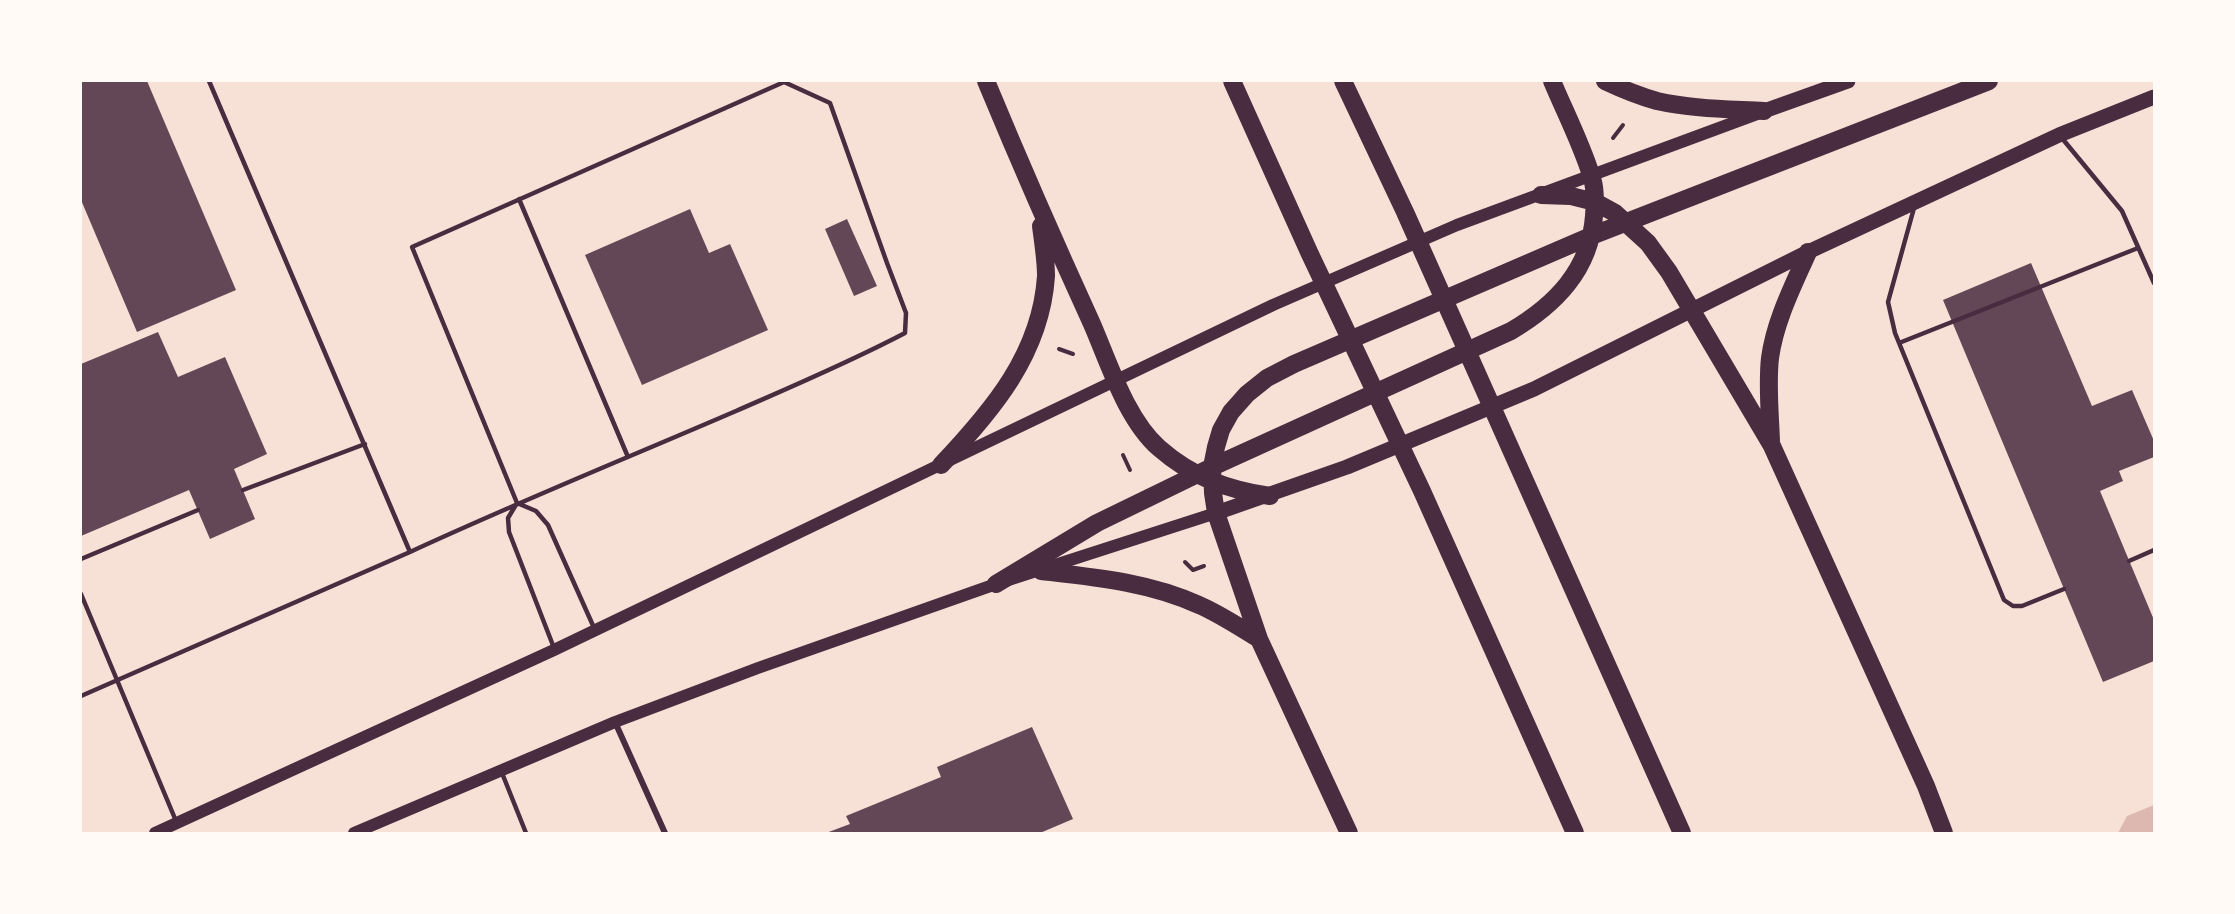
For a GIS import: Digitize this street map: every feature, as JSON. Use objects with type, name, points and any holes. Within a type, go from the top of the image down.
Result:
[{"type":"highway","points":[[986,81],[1038,206],[1133,415],[1145,433],[1159,448],[1240,492],[1270,496]]},
{"type":"highway","points":[[1232,81],[1309,252],[1422,491],[1575,833]]},
{"type":"highway","points":[[1343,81],[1405,212],[1682,833]]},
{"type":"highway","points":[[996,584],[1097,523],[1208,475],[1511,331],[1535,317],[1564,291],[1578,271],[1591,236],[1595,202],[1592,175],[1552,81]]},
{"type":"highway","points":[[1605,81],[1634,94],[1659,101],[1699,107],[1764,111]]},
{"type":"highway","points":[[1349,833],[1259,639],[1216,513],[1208,475],[1221,430],[1231,412],[1247,394],[1267,378],[1294,364],[1591,236],[1989,81]]},
{"type":"highway","points":[[1541,195],[1571,196],[1595,202],[1627,222],[1648,243],[1693,309],[1772,446],[1926,786],[1944,833]]},
{"type":"highway","points":[[941,465],[980,423],[1012,381],[1031,340],[1041,308],[1046,276],[1038,206]]},
{"type":"highway","points":[[1772,446],[1768,393],[1770,357],[1788,296],[1808,252]]},
{"type":"highway","points":[[1041,571],[1113,580],[1164,592],[1196,603],[1259,639]]},
{"type":"main road","points":[[155,833],[175,828],[554,650],[1117,380],[1366,264],[1457,225],[1848,81]]},
{"type":"main road","points":[[354,833],[615,722],[758,668],[996,584],[1270,496],[1347,468],[1534,389],[1808,252],[2059,135],[2154,97]]},
{"type":"street","points":[[615,722],[665,833]]},
{"type":"lane","points":[[209,81],[410,552]]},
{"type":"lane","points":[[81,696],[410,552],[516,503],[861,357],[905,333],[906,313],[830,103],[784,82],[412,246],[516,503],[536,511],[548,525],[595,630]]},
{"type":"lane","points":[[2059,135],[2122,211],[2154,283]]},
{"type":"lane","points":[[519,199],[628,457]]},
{"type":"lane","points":[[1915,202],[1888,302],[1895,333],[2004,600],[2013,606],[2022,606],[2064,589]]},
{"type":"lane","points":[[1899,343],[2138,248]]},
{"type":"lane","points":[[243,490],[365,444]]},
{"type":"lane","points":[[516,503],[508,518],[509,532],[554,650]]},
{"type":"lane","points":[[81,558],[198,510]]},
{"type":"lane","points":[[2129,561],[2154,550]]},
{"type":"lane","points":[[81,594],[118,681],[175,828]]},
{"type":"lane","points":[[501,770],[526,833]]},
{"type":"path","points":[[1613,138],[1623,124]]},
{"type":"path","points":[[1185,562],[1193,570],[1214,561]]},
{"type":"shaded area","points":[[2154,805],[2154,833],[2118,833],[2127,816]]},
{"type":"building","points":[[81,81],[147,81],[236,290],[137,332],[81,200]]},
{"type":"building","points":[[690,209],[709,253],[730,244],[768,330],[642,385],[585,255]]},
{"type":"building","points":[[847,219],[877,286],[854,296],[825,229]]},
{"type":"building","points":[[2031,263],[2092,406],[2132,390],[2154,441],[2154,457],[2119,471],[2123,481],[2100,491],[2154,620],[2154,661],[2103,682],[1943,300]]},
{"type":"building","points":[[158,332],[178,377],[225,357],[267,454],[234,469],[255,519],[210,539],[189,490],[81,536],[81,364]]},
{"type":"building","points":[[1032,727],[1073,819],[1040,833],[826,833],[850,824],[846,816],[941,777],[937,767]]}]
